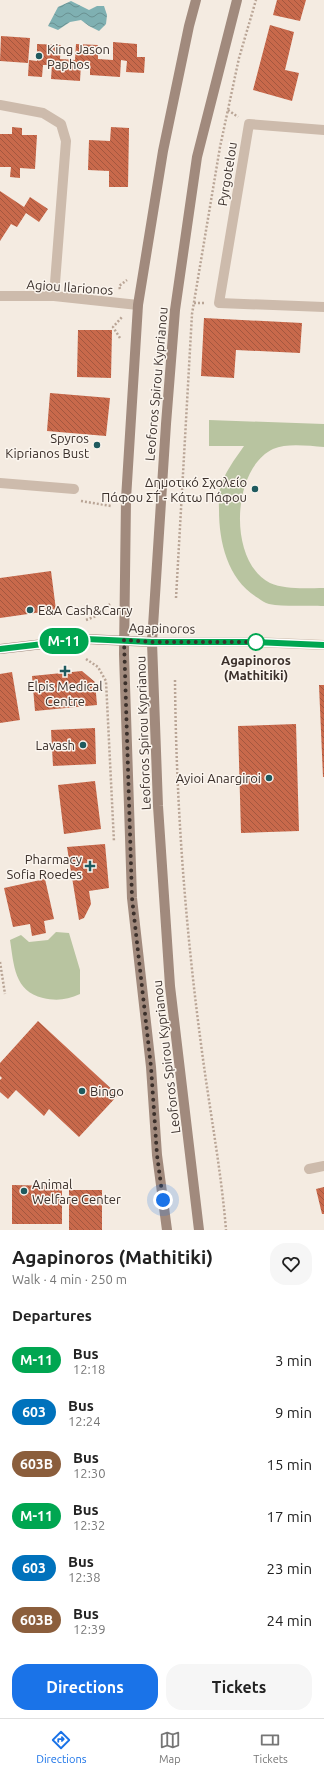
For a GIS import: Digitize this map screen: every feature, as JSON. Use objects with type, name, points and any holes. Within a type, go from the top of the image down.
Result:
[{"type":"main road","name":"Leoforos Spirou Kyprianou","points":[[167,1230],[157,1155],[151,1067],[132,898],[124,640],[126,499],[138,305],[163,151],[189,26],[196,0]]},
{"type":"main road","name":"Leoforos Spirou Kyprianou","points":[[199,1230],[170,986],[158,806],[152,642],[175,310],[197,157],[237,0]]},
{"type":"main road","name":"Agapinoros","points":[[0,649],[86,639],[152,642]]},
{"type":"street","points":[[0,105],[43,113],[61,124],[66,141],[54,296]]},
{"type":"street","name":"Pyrgotelou","points":[[324,130],[249,124],[219,303],[324,307]]},
{"type":"street","name":"Agiou Ilarionos","points":[[0,296],[54,296],[138,305]]},
{"type":"street","points":[[0,482],[74,489]]},
{"type":"street","name":"Agapinoros","points":[[152,642],[252,642],[324,645]]},
{"type":"street","points":[[309,1170],[324,1166]]},
{"type":"path","points":[[176,598],[192,314],[220,147],[239,58],[256,0]]},
{"type":"path","points":[[74,489],[74,500],[114,506]]},
{"type":"path","points":[[175,680],[179,812],[189,936],[201,1045],[223,1188],[226,1230]]},
{"type":"path","points":[[0,962],[6,994]]},
{"type":"green space","points":[[209,420],[324,424],[324,447],[298,445],[279,447],[273,449],[259,460],[249,475],[243,495],[240,516],[241,537],[247,556],[256,572],[270,583],[283,587],[324,588],[324,606],[268,604],[260,600],[248,590],[232,571],[223,548],[219,523],[219,494],[227,472],[244,446],[209,446]]},
{"type":"green space","points":[[56,932],[69,933],[80,970],[80,994],[71,998],[57,1000],[33,995],[26,990],[17,976],[10,940],[21,935],[29,942],[48,940]]},
{"type":"water","points":[[71,1],[89,10],[97,6],[104,6],[107,15],[106,24],[99,31],[81,20],[70,22],[58,30],[48,26],[58,7]]},
{"type":"building","points":[[277,0],[306,0],[300,21],[273,15]]},
{"type":"building","points":[[270,25],[294,32],[285,70],[299,73],[292,101],[253,90]]},
{"type":"building","points":[[1,36],[30,38],[28,63],[0,61]]},
{"type":"building","points":[[113,42],[137,44],[137,57],[145,57],[144,73],[126,72],[127,61],[121,60],[120,77],[90,75],[90,64],[81,64],[80,81],[51,79],[52,65],[43,65],[42,77],[28,76],[29,60],[37,61],[37,44],[61,45],[60,59],[75,60],[76,44],[98,45],[98,59],[113,60]]},
{"type":"building","points":[[12,127],[22,128],[22,135],[37,135],[35,169],[20,168],[20,178],[10,177],[11,167],[0,167],[0,134],[12,134]]},
{"type":"building","points":[[111,127],[129,128],[128,187],[109,187],[109,171],[88,170],[89,140],[110,141]]},
{"type":"building","points":[[0,191],[24,207],[30,197],[48,209],[39,222],[26,213],[17,227],[11,224],[0,241]]},
{"type":"building","points":[[204,318],[302,323],[300,353],[236,350],[234,378],[201,376]]},
{"type":"building","points":[[78,330],[112,330],[111,378],[77,377]]},
{"type":"building","points":[[50,393],[110,398],[106,436],[47,431]]},
{"type":"building","points":[[51,571],[56,610],[0,618],[0,578]]},
{"type":"building","points":[[82,671],[95,682],[97,705],[35,711],[32,676]]},
{"type":"building","points":[[12,672],[20,720],[0,723],[0,674]]},
{"type":"building","points":[[319,685],[324,685],[324,777],[323,777]]},
{"type":"building","name":"Ayioi Anargiroi","points":[[296,724],[299,831],[241,833],[238,726]]},
{"type":"building","points":[[95,728],[96,764],[53,766],[51,730]]},
{"type":"building","points":[[95,781],[101,829],[64,834],[58,785]]},
{"type":"building","points":[[105,844],[109,888],[89,891],[91,904],[84,918],[79,920],[67,847]]},
{"type":"building","points":[[45,879],[54,919],[44,921],[46,933],[32,936],[30,924],[13,927],[4,888]]},
{"type":"building","points":[[38,1021],[118,1095],[79,1137],[49,1109],[44,1116],[16,1090],[8,1099],[0,1092],[0,1080],[2,1078],[0,1076],[0,1063]]},
{"type":"building","points":[[12,1185],[62,1186],[62,1224],[12,1224]]},
{"type":"building","points":[[324,1187],[324,1214],[322,1214],[316,1189]]},
{"type":"building","points":[[69,1190],[102,1190],[102,1230],[69,1230]]},
{"type":"bus line","name":"M-11","points":[[0,649],[86,639],[152,642],[252,642],[324,645]]},
{"type":"place","name":"King Jason Paphos","points":[[39,56]]},
{"type":"place","name":"Spyros Kiprianos Bust","points":[[97,445]]},
{"type":"place","name":"Δημοτικό Σχολείο Πάφου ΣΤ΄ - Κάτω Πάφου","points":[[255,489]]},
{"type":"place","name":"E&A Cash&Carry","points":[[30,610]]},
{"type":"place","name":"Agapinoros (Mathitiki)","points":[[256,642]]},
{"type":"place","name":"Elpis Medical Centre","points":[[65,671]]},
{"type":"place","name":"Lavash","points":[[83,745]]},
{"type":"place","name":"Ayioi Anargiroi","points":[[269,778]]},
{"type":"place","name":"Pharmacy Sofia Roedes","points":[[90,866]]},
{"type":"place","name":"Bingo","points":[[82,1091]]},
{"type":"place","name":"Animal Welfare Center","points":[[24,1191]]},
{"type":"route","points":[[163,1200],[157,1155],[151,1067],[132,898],[124,640],[152,642],[256,642]]}]
